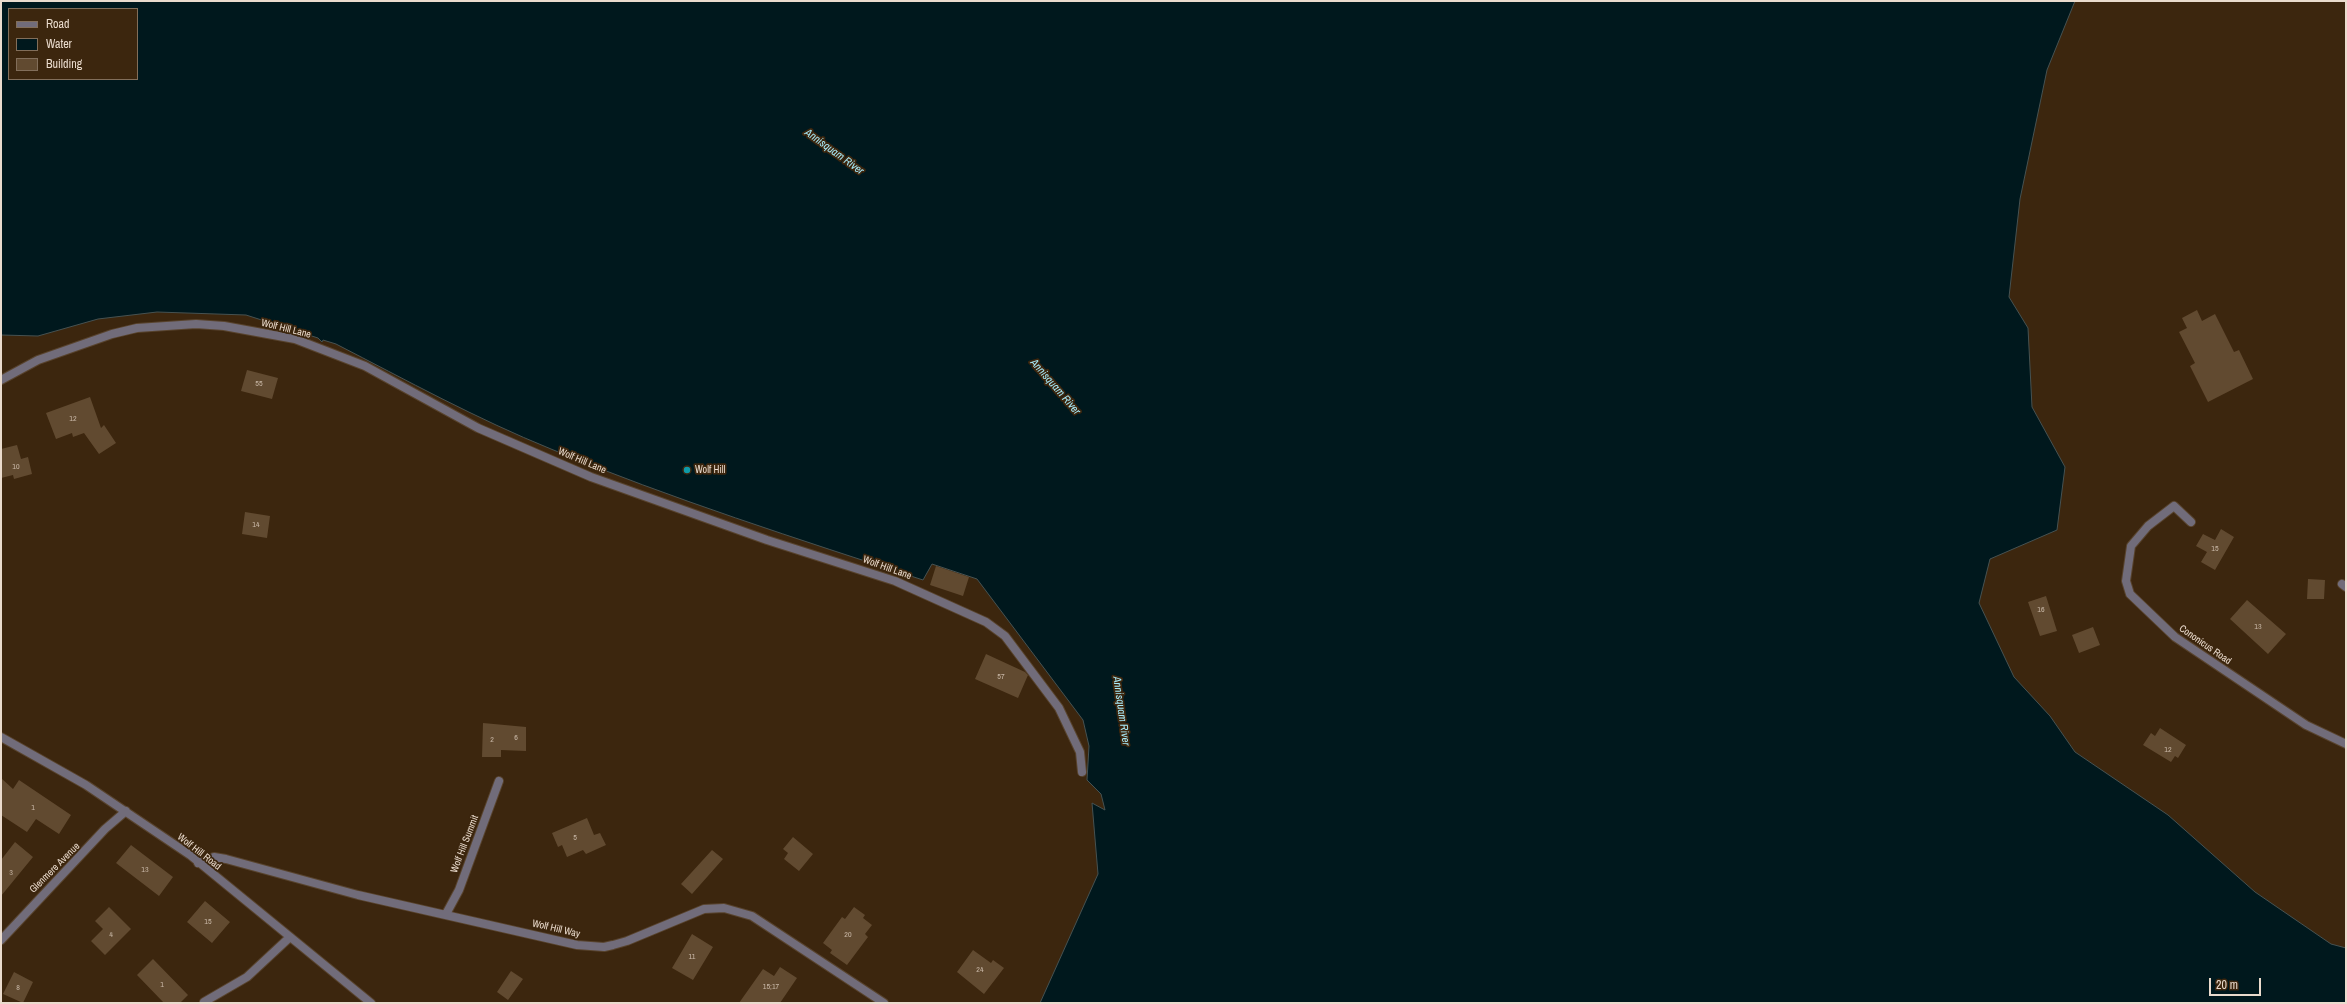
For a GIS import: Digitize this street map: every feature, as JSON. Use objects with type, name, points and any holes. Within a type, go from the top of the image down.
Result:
[{"type":"street","name":"Wolf Hill Lane","points":[[1,380],[38,360],[112,334],[137,328],[203,325],[224,326],[295,339],[365,366],[478,428],[591,477],[767,540],[895,581],[986,622],[1005,636],[1059,708],[1080,752],[1082,772]]},
{"type":"street","name":"Cononicus Road","points":[[2191,522],[2174,506],[2148,526],[2131,546],[2126,581],[2130,594],[2174,638],[2306,725],[2346,744]]},
{"type":"street","name":"Wolf Hill Road","points":[[1,737],[86,785],[126,811],[198,863],[371,1003]]},
{"type":"street","name":"Wolf Hill Summit","points":[[446,914],[459,890],[499,780]]},
{"type":"street","name":"Glenmere Avenue","points":[[1,940],[105,829],[126,811]]},
{"type":"street","name":"Wolf Hill Way","points":[[198,863],[214,857],[226,859],[358,895],[577,945],[604,947],[627,941],[704,908],[724,908],[752,916],[884,1003]]},
{"type":"street","points":[[204,1002],[247,977],[290,938]]},
{"type":"water","name":"Annisquam River","points":[[1,1],[2075,1],[2047,70],[2020,199],[2009,297],[2028,328],[2032,407],[2065,467],[2057,530],[1990,559],[1979,603],[2014,677],[2050,716],[2075,752],[2168,815],[2255,892],[2331,944],[2346,948],[2346,1003],[1040,1003],[1098,874],[1092,803],[1105,810],[1101,794],[1087,780],[1089,746],[1083,720],[977,579],[932,564],[923,580],[689,502],[551,449],[496,425],[336,344],[323,340],[322,342],[318,338],[246,315],[157,312],[98,319],[38,336],[1,335]]},
{"type":"building","points":[[2197,310],[2202,321],[2215,314],[2234,352],[2239,350],[2253,379],[2208,402],[2190,366],[2195,363],[2179,332],[2187,328],[2182,318]]},
{"type":"building","points":[[247,370],[278,378],[272,399],[241,391]]},
{"type":"building","points":[[90,397],[101,428],[104,425],[116,443],[99,454],[84,433],[73,437],[72,433],[56,439],[46,413]]},
{"type":"building","points":[[17,445],[21,459],[28,457],[32,474],[14,479],[13,475],[1,478],[1,449]]},
{"type":"building","points":[[245,512],[270,516],[267,538],[242,534]]},
{"type":"building","points":[[2221,529],[2234,537],[2215,570],[2201,562],[2207,552],[2196,546],[2203,534],[2215,540]]},
{"type":"building","points":[[936,566],[969,577],[963,596],[930,585]]},
{"type":"building","points":[[2308,579],[2325,580],[2324,599],[2307,599]]},
{"type":"building","points":[[2046,596],[2057,631],[2040,636],[2028,602]]},
{"type":"building","points":[[2247,600],[2286,634],[2268,654],[2230,619]]},
{"type":"building","points":[[2093,627],[2100,645],[2079,653],[2072,635]]},
{"type":"building","points":[[986,654],[1025,672],[1028,675],[1018,698],[975,679]]},
{"type":"building","points":[[483,723],[526,727],[526,751],[501,750],[501,757],[482,757]]},
{"type":"building","points":[[2160,728],[2186,745],[2178,758],[2175,756],[2171,762],[2143,745],[2151,733],[2155,736]]},
{"type":"building","points":[[1,778],[13,789],[19,780],[71,815],[59,834],[36,819],[27,832],[1,815]]},
{"type":"building","points":[[587,818],[594,835],[600,833],[606,845],[586,854],[583,850],[567,857],[562,845],[558,847],[552,833]]},
{"type":"building","points":[[793,837],[813,854],[799,871],[784,859],[788,853],[783,849]]},
{"type":"building","points":[[15,842],[33,857],[1,896],[1,860]]},
{"type":"building","points":[[131,845],[173,877],[159,896],[116,863]]},
{"type":"building","points":[[712,850],[723,859],[692,894],[681,884]]},
{"type":"building","points":[[205,901],[230,922],[212,943],[187,922]]},
{"type":"building","points":[[109,907],[131,929],[105,955],[91,941],[103,929],[95,921]]},
{"type":"building","points":[[854,907],[865,915],[863,918],[872,925],[865,934],[868,937],[847,965],[830,953],[832,950],[823,943],[842,917],[845,919]]},
{"type":"building","points":[[692,934],[713,947],[693,980],[672,968]]},
{"type":"building","points":[[973,950],[991,963],[993,960],[1004,968],[984,994],[957,972]]},
{"type":"building","points":[[153,959],[188,995],[180,1003],[164,1003],[137,975]]},
{"type":"building","points":[[780,967],[797,978],[780,1003],[739,1003],[763,969],[774,976]]},
{"type":"building","points":[[511,971],[523,979],[508,1000],[497,992]]},
{"type":"building","points":[[14,972],[33,982],[23,1003],[3,994]]},
{"type":"place","name":"Wolf Hill","points":[[687,470]]}]
